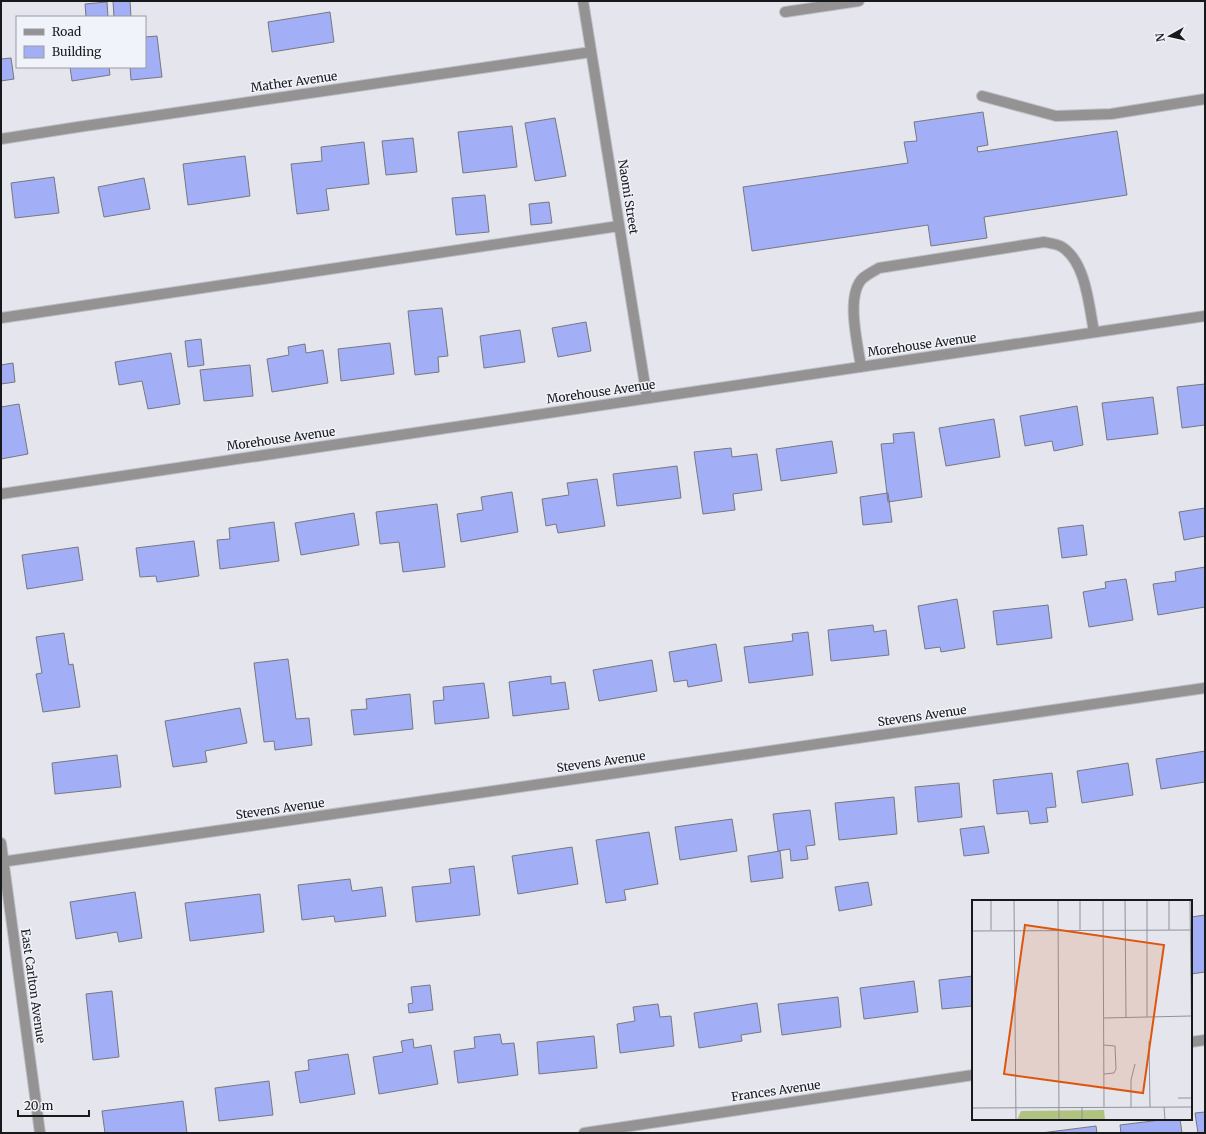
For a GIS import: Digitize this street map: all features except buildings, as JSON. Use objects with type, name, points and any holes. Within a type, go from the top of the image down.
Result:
[{"type":"street","name":"Naomi Street","points":[[583,1],[647,398]]},
{"type":"street","points":[[785,12],[859,1]]},
{"type":"street","name":"Mather Avenue","points":[[1,139],[591,52]]},
{"type":"street","points":[[982,96],[1056,116],[1112,114],[1205,99]]},
{"type":"street","points":[[1,318],[620,226]]},
{"type":"street","points":[[861,367],[854,314],[855,292],[863,278],[880,268],[1044,242],[1062,246],[1074,258],[1082,271],[1094,332]]},
{"type":"street","name":"Morehouse Avenue","points":[[1,494],[1205,316]]},
{"type":"street","name":"Stevens Avenue","points":[[2,862],[1205,688]]},
{"type":"street","name":"East Carlton Avenue","points":[[1,843],[2,862],[40,1133]]},
{"type":"street","points":[[1192,1042],[1205,1040]]},
{"type":"street","name":"Frances Avenue","points":[[584,1133],[972,1075]]}]
